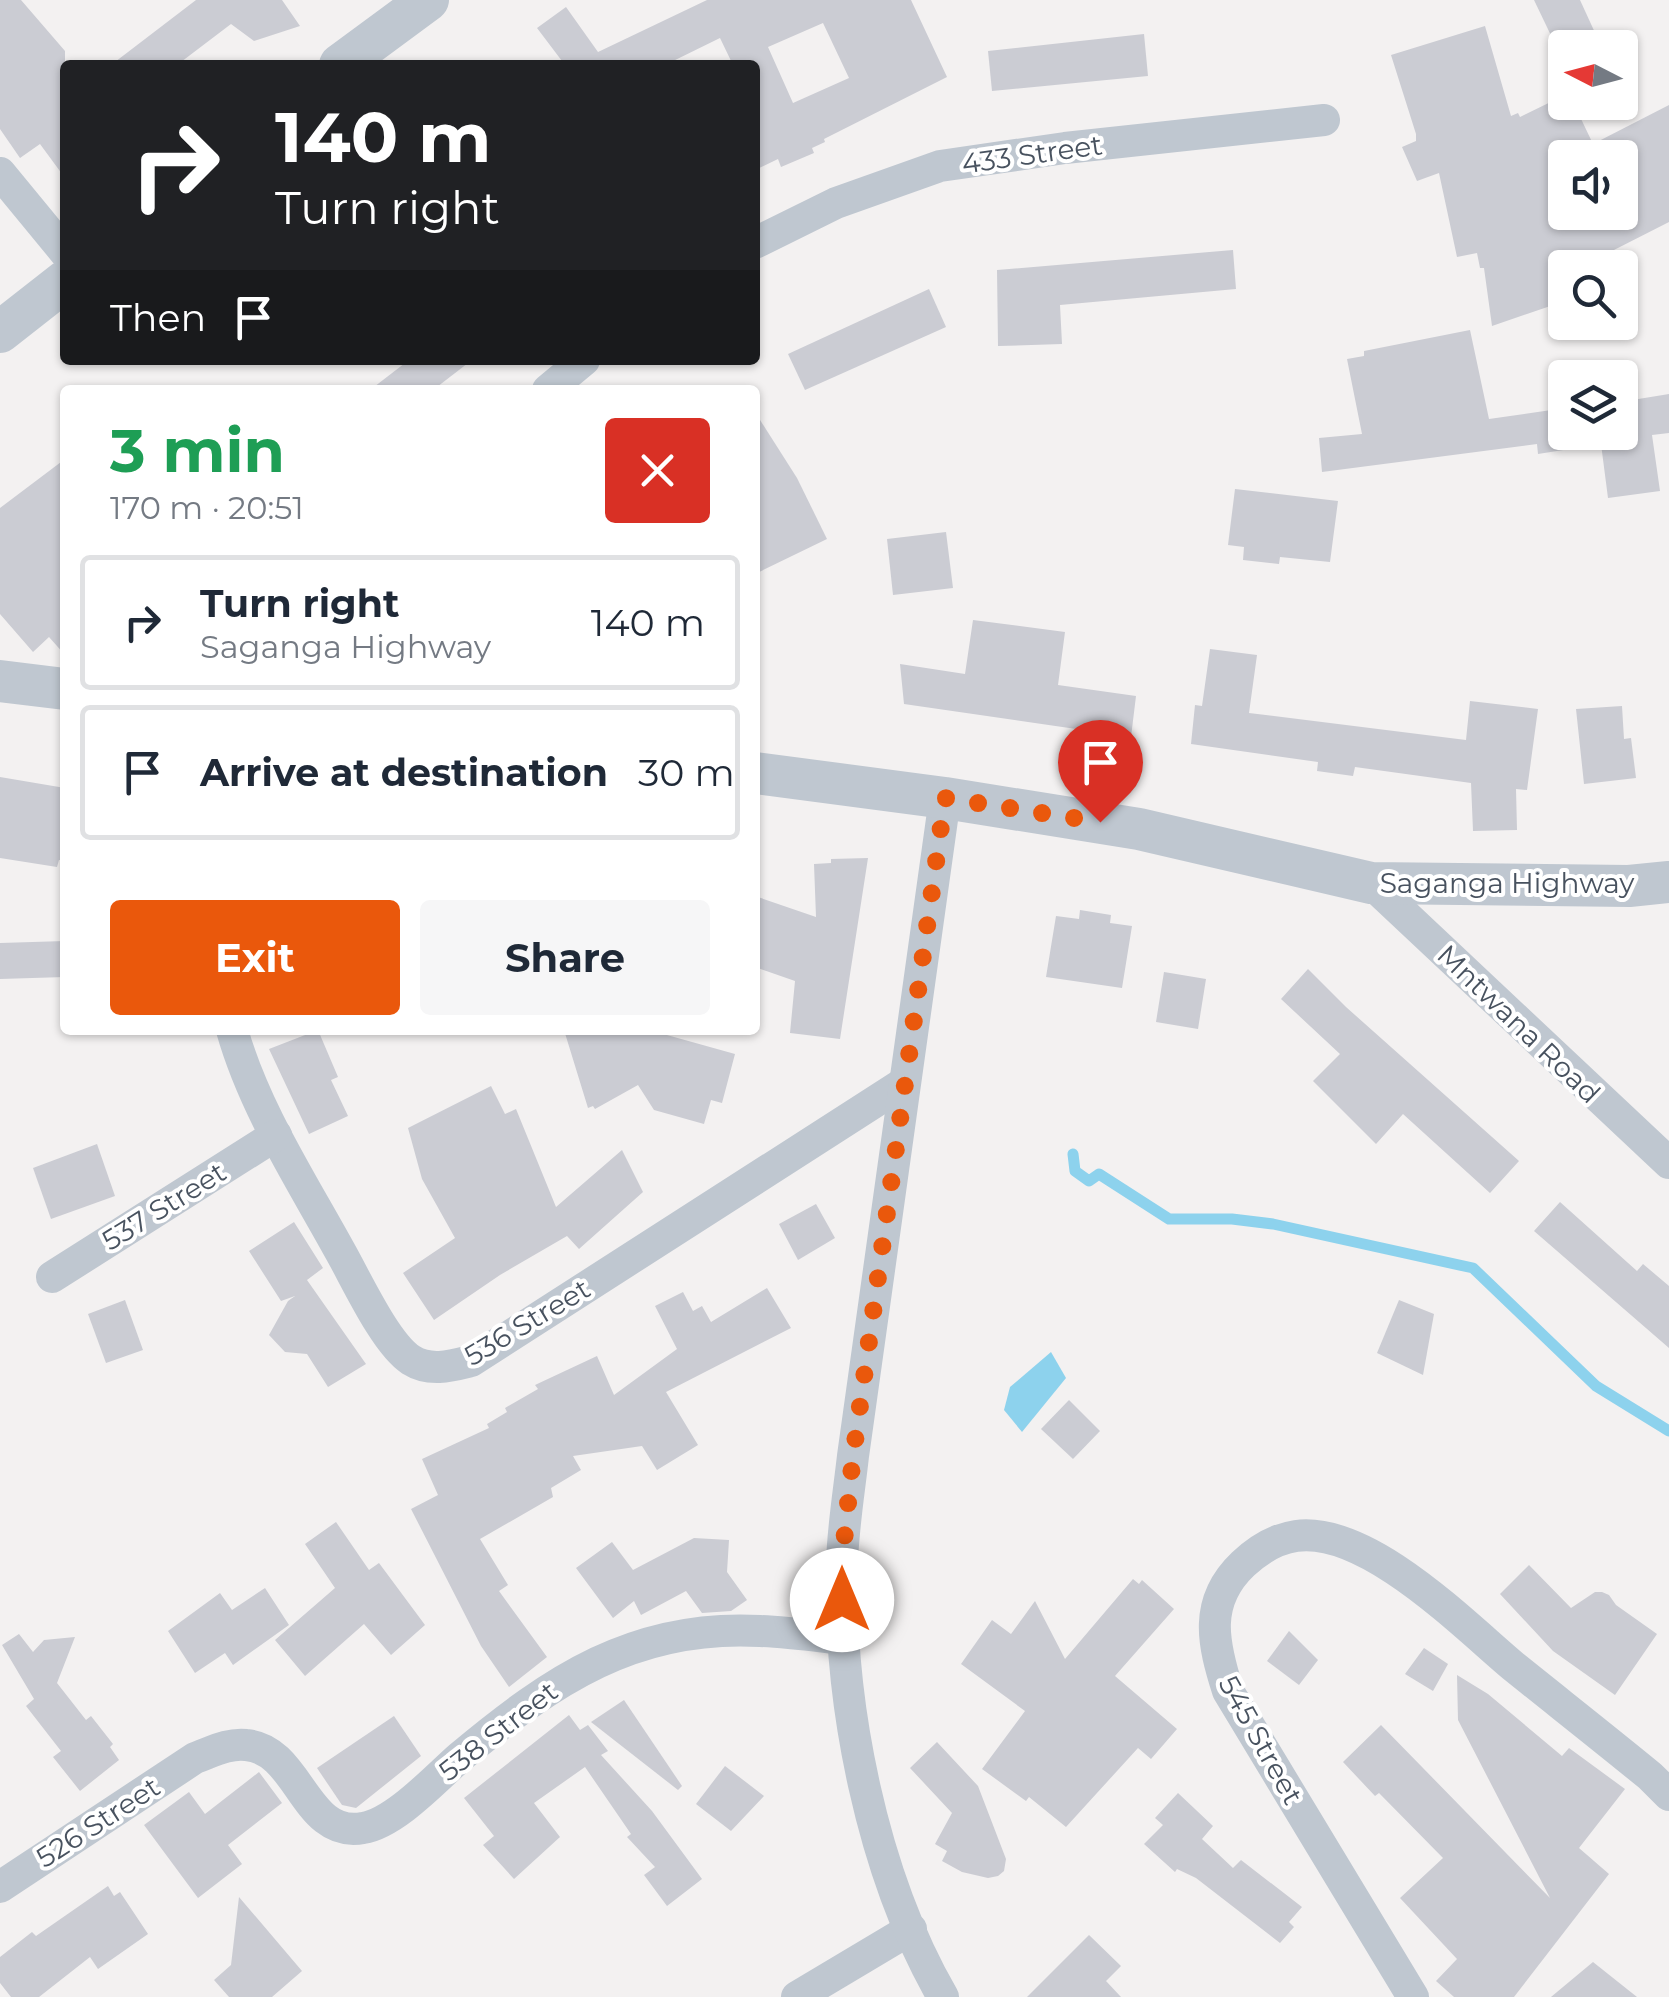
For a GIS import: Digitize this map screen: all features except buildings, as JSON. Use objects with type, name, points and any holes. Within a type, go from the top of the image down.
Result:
[{"type":"street","points":[[347,60],[428,0]]},
{"type":"street","name":"433 Street","points":[[760,241],[836,203],[940,166],[1065,148],[1324,120]]},
{"type":"street","points":[[0,173],[60,246]]},
{"type":"street","points":[[0,332],[60,285]]},
{"type":"street","points":[[554,385],[578,365]]},
{"type":"street","points":[[0,681],[60,688]]},
{"type":"street","name":"Saganga Highway","points":[[760,774],[1139,829],[1371,883],[1629,886],[1669,882]]},
{"type":"street","points":[[943,1997],[911,1930],[880,1844],[856,1743],[843,1640],[842,1561],[853,1456],[945,798]]},
{"type":"street","name":"Mntwana Road","points":[[1371,883],[1669,1163]]},
{"type":"street","name":"536 Street","points":[[234,1035],[248,1078],[276,1135],[378,1319],[409,1359],[428,1366],[448,1367],[471,1361],[904,1083]]},
{"type":"street","name":"537 Street","points":[[52,1276],[276,1135]]},
{"type":"street","name":"545 Street","points":[[1413,1997],[1228,1690],[1213,1642],[1218,1601],[1238,1569],[1261,1548],[1297,1535],[1343,1544],[1375,1558],[1418,1585],[1669,1795]]},
{"type":"street","name":"538 Street","points":[[196,1758],[227,1746],[260,1747],[274,1755],[326,1821],[342,1828],[366,1828],[392,1814],[506,1718],[594,1661],[641,1643],[688,1634],[758,1630],[843,1640]]},
{"type":"street","name":"526 Street","points":[[0,1886],[196,1758]]},
{"type":"street","points":[[797,1997],[911,1930]]},
{"type":"water","points":[[1051,1352],[1066,1378],[1022,1432],[1004,1410],[1010,1387]]},
{"type":"waterway","points":[[1073,1154],[1075,1171],[1089,1181],[1099,1174],[1169,1219],[1232,1219],[1273,1224],[1473,1268],[1596,1386],[1669,1431]]},
{"type":"route","points":[[842,1600],[853,1456],[945,798],[1100,822]]}]
